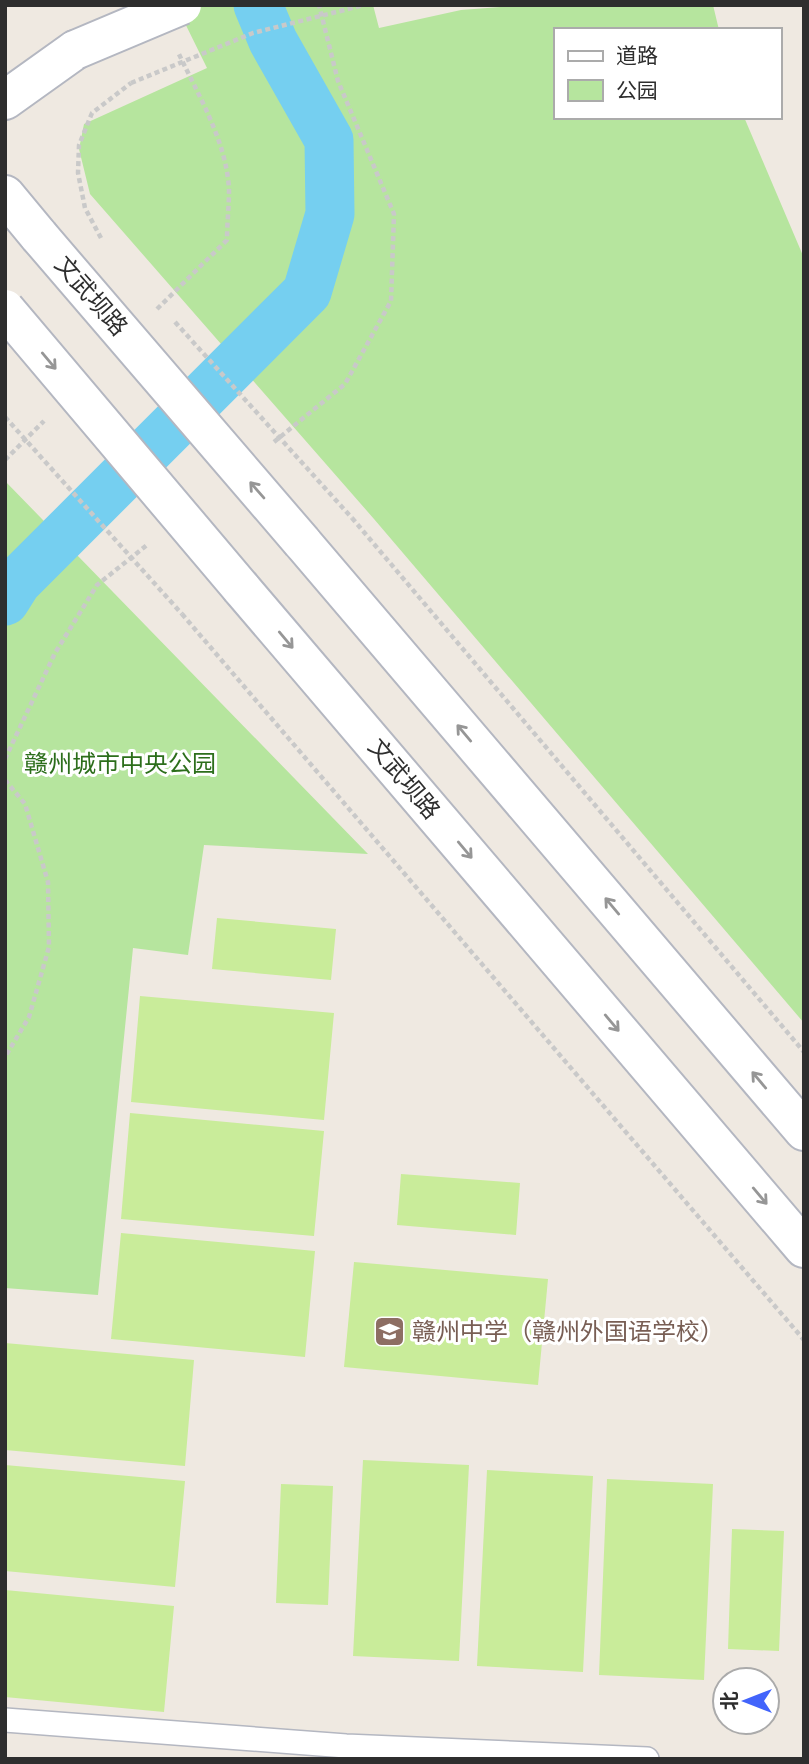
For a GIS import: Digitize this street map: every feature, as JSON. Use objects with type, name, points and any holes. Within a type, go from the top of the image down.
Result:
[{"type":"main road","points":[[5,100],[75,50],[182,5]]},
{"type":"main road","name":"文武坝路","points":[[5,195],[804,1132]]},
{"type":"main road","name":"文武坝路","points":[[5,309],[804,1248]]},
{"type":"lane","points":[[5,1720],[345,1752],[647,1759]]},
{"type":"path","points":[[270,445],[345,384],[391,301],[394,214],[338,81],[319,5]]},
{"type":"path","points":[[104,244],[85,208],[78,173],[79,145],[92,113],[131,83],[253,33],[364,5]]},
{"type":"path","points":[[150,316],[227,240],[229,189],[223,154],[214,128],[173,42]]},
{"type":"path","points":[[159,305],[352,518],[804,1052]]},
{"type":"path","points":[[5,460],[53,412]]},
{"type":"path","points":[[5,417],[183,614],[804,1340]]},
{"type":"path","points":[[5,760],[55,653],[97,586],[151,542]]},
{"type":"path","points":[[5,780],[25,804],[48,882],[50,947],[29,1017],[5,1057]]},
{"type":"green space","points":[[176,5],[373,5],[379,28],[461,10],[525,5],[713,5],[719,28],[554,28],[554,119],[745,119],[804,258],[804,1023],[374,519],[90,194],[79,149],[84,124],[207,68]]},
{"type":"green space","name":"赣州城市中央公园","points":[[5,481],[368,854],[204,845],[188,955],[133,948],[98,1295],[5,1288]]},
{"type":"green space","points":[[217,918],[336,929],[331,980],[212,969]]},
{"type":"green space","points":[[140,996],[334,1013],[324,1120],[131,1102]]},
{"type":"green space","points":[[130,1113],[324,1131],[314,1236],[121,1219]]},
{"type":"green space","points":[[401,1174],[520,1183],[516,1235],[397,1225]]},
{"type":"green space","points":[[121,1233],[315,1251],[305,1357],[111,1339]]},
{"type":"green space","points":[[354,1262],[548,1279],[538,1385],[344,1367]]},
{"type":"green space","points":[[5,1343],[194,1360],[185,1466],[5,1450]]},
{"type":"green space","points":[[363,1460],[469,1465],[459,1661],[353,1656]]},
{"type":"green space","points":[[5,1465],[185,1481],[175,1587],[5,1571]]},
{"type":"green space","points":[[487,1470],[593,1476],[583,1672],[477,1666]]},
{"type":"green space","points":[[607,1479],[713,1484],[704,1680],[599,1675]]},
{"type":"green space","points":[[281,1484],[333,1486],[328,1605],[276,1603]]},
{"type":"green space","points":[[732,1529],[784,1531],[779,1651],[728,1649]]},
{"type":"green space","points":[[5,1590],[174,1606],[164,1712],[5,1697]]},
{"type":"waterway","points":[[5,601],[17,582],[307,292],[330,214],[329,140],[273,41],[258,5]]},
{"type":"place","name":"赣州中学（赣州外国语学校）","points":[[389,1332]]}]
